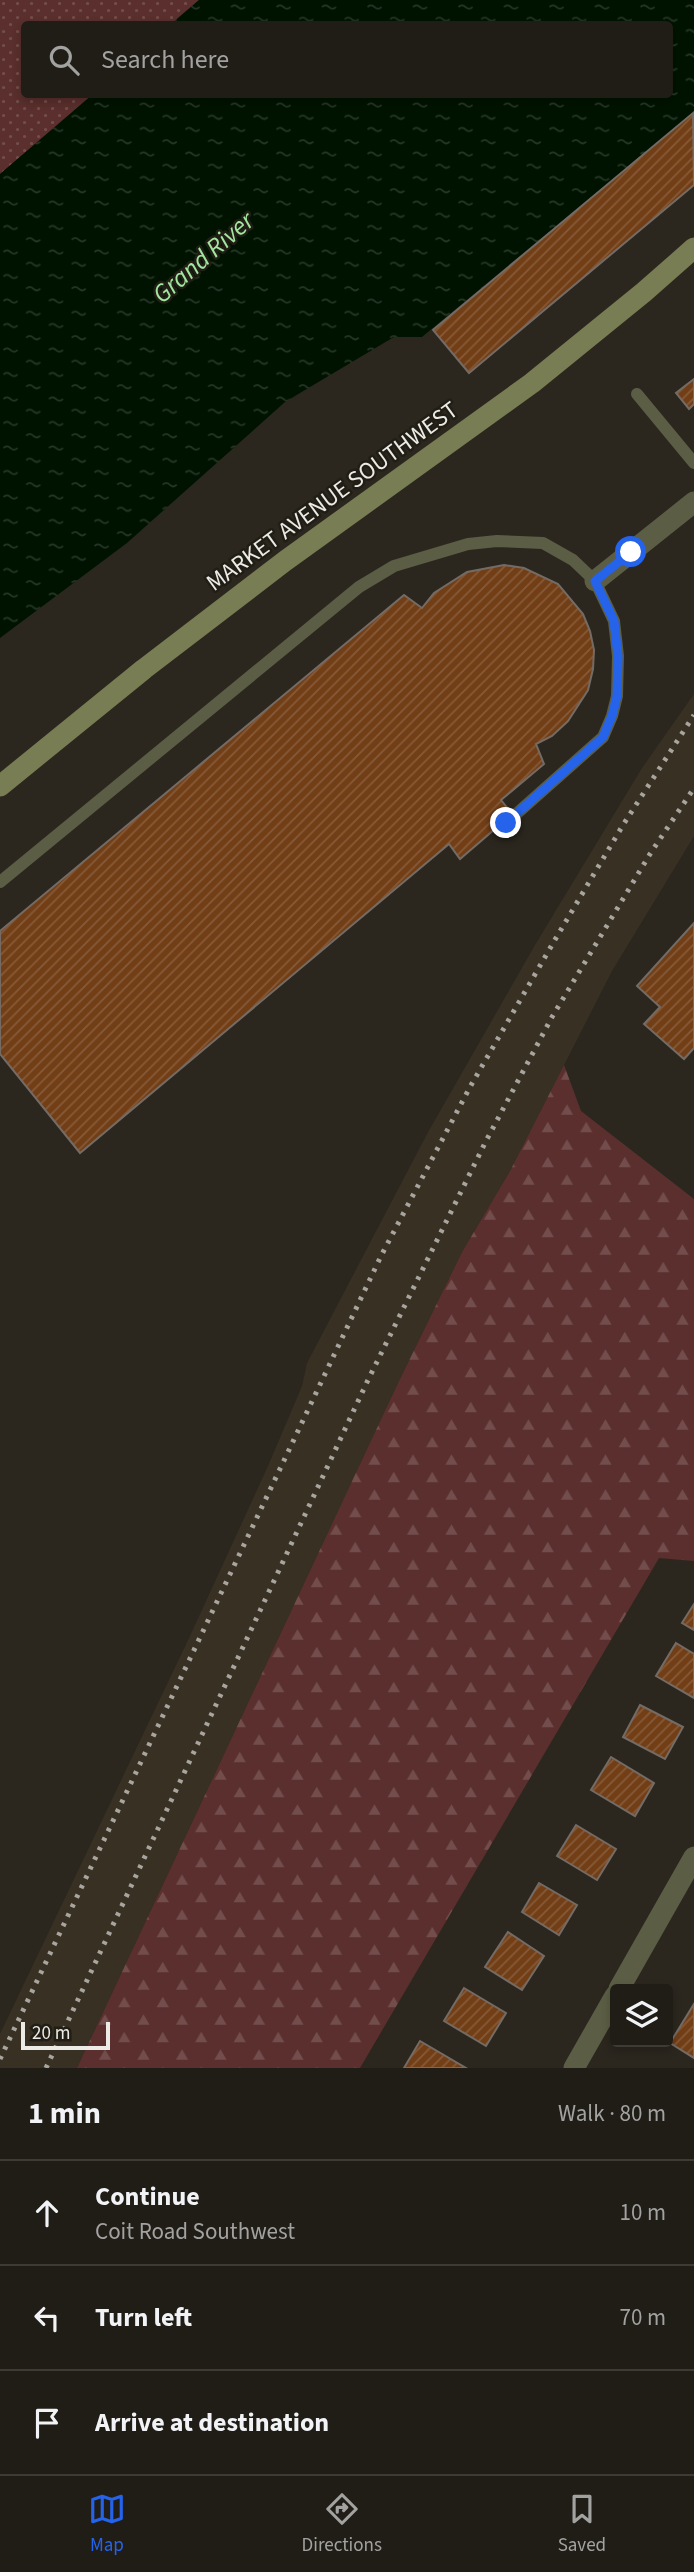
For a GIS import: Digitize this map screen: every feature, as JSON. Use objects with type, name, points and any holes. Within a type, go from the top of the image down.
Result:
[{"type":"main road","name":"MARKET AVENUE SOUTHWEST","points":[[0,786],[144,669],[285,561],[532,383],[694,248]]},
{"type":"street","points":[[595,581],[694,502]]},
{"type":"street","points":[[622,1984],[694,1857]]},
{"type":"street","points":[[574,2068],[610,2005]]},
{"type":"lane","points":[[636,394],[694,463]]},
{"type":"lane","points":[[0,882],[359,587],[394,566],[468,544],[497,541],[543,543],[573,560],[595,581],[614,621],[617,696],[603,737],[506,823]]},
{"type":"shaded area","points":[[694,694],[694,836],[612,971],[510,1171],[462,1252],[77,2068],[0,2068],[0,2034],[268,1466],[302,1386],[307,1363],[427,1134],[535,945],[642,768]]},
{"type":"green space","points":[[0,0],[199,0],[174,21],[21,21],[21,98],[89,98],[0,174]]},
{"type":"green space","points":[[564,1065],[581,1111],[694,1199],[694,1561],[659,1558],[360,2068],[77,2068],[398,1383],[462,1252],[510,1171]]},
{"type":"water","name":"Grand River","points":[[199,0],[694,0],[694,112],[422,337],[394,337],[285,402],[127,543],[0,638],[0,174],[89,98],[673,98],[673,21],[174,21]]},
{"type":"building","points":[[693,113],[694,185],[469,373],[433,330]]},
{"type":"building","points":[[694,379],[694,404],[689,409],[676,393]]},
{"type":"building","points":[[504,565],[524,568],[558,584],[583,614],[594,650],[588,690],[568,721],[552,736],[536,744],[544,764],[501,800],[509,810],[491,825],[495,829],[460,859],[449,844],[80,1153],[0,1054],[0,931],[404,595],[422,608],[434,593],[467,572]]},
{"type":"building","points":[[694,923],[694,1048],[684,1059],[644,1024],[660,1007],[637,986]]},
{"type":"building","points":[[694,1604],[694,1630],[682,1623]]},
{"type":"building","points":[[676,1643],[694,1654],[694,1698],[656,1676]]},
{"type":"building","points":[[640,1705],[683,1727],[665,1759],[623,1737]]},
{"type":"building","points":[[611,1757],[654,1783],[635,1816],[591,1790]]},
{"type":"building","points":[[576,1825],[616,1849],[597,1880],[557,1856]]},
{"type":"building","points":[[539,1883],[577,1905],[559,1935],[522,1912]]},
{"type":"building","points":[[508,1932],[544,1956],[522,1990],[485,1967]]},
{"type":"building","points":[[464,1988],[506,2013],[486,2046],[444,2021]]},
{"type":"building","points":[[694,2004],[694,2058],[673,2045],[673,2038]]},
{"type":"building","points":[[420,2041],[466,2068],[404,2068]]},
{"type":"railway","points":[[0,2059],[381,1256],[470,1087],[556,938],[623,825],[694,715]]},
{"type":"railway","points":[[46,2068],[368,1380],[486,1141],[552,1017],[650,854],[694,788]]},
{"type":"route","points":[[506,823],[603,737],[617,696],[618,656],[614,621],[595,581],[631,552]]}]
